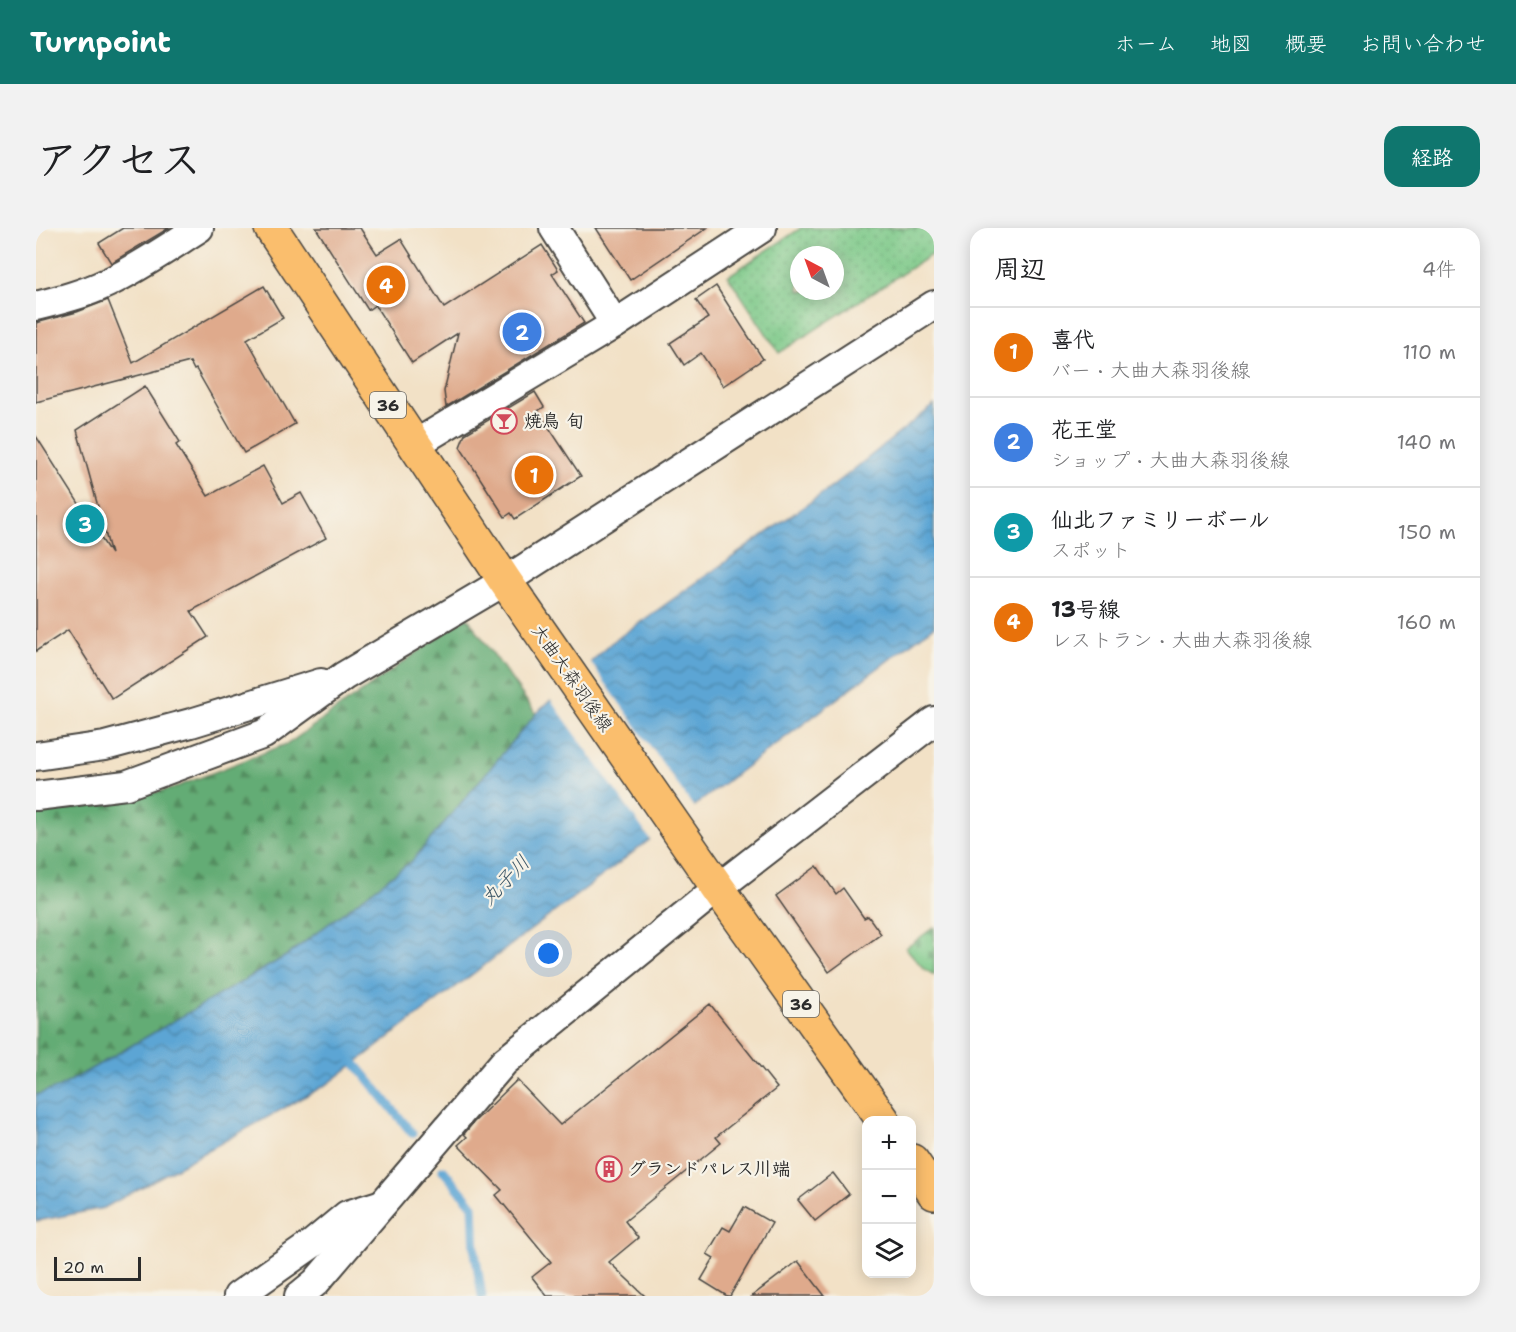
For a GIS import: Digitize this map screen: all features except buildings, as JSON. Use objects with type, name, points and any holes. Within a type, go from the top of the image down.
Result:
[{"type":"main road","name":"大曲大森羽後線","points":[[271,228],[505,581],[718,888],[880,1116]]},
{"type":"main road","points":[[916,1167],[934,1193]]},
{"type":"street","points":[[36,306],[80,294],[106,283],[143,264],[199,228]]},
{"type":"street","points":[[554,228],[615,324]]},
{"type":"street","points":[[414,446],[615,324],[762,228]]},
{"type":"street","points":[[36,796],[126,785],[264,734],[344,676],[505,581],[934,305]]},
{"type":"street","points":[[36,756],[105,746],[191,723],[344,676]]},
{"type":"street","points":[[299,1296],[316,1282],[504,1062],[718,888],[934,721]]},
{"type":"street","points":[[238,1296],[312,1244],[347,1215],[382,1204]]},
{"type":"green space","points":[[801,228],[934,228],[934,253],[779,353],[728,276]]},
{"type":"green space","points":[[467,617],[536,714],[413,860],[286,956],[60,1087],[36,1095],[36,814],[171,789],[289,743]]},
{"type":"green space","points":[[934,927],[934,975],[924,969],[906,948]]},
{"type":"water","name":"丸子川","points":[[934,405],[934,626],[329,1083],[104,1208],[36,1221],[36,1095],[60,1087],[286,956],[413,860],[536,714],[611,643],[833,486]]},
{"type":"pier","points":[[589,660],[695,809],[652,842],[549,697]]},
{"type":"waterway","points":[[349,1056],[412,1133]]},
{"type":"waterway","points":[[443,1170],[473,1206],[475,1252],[482,1296]]},
{"type":"place","name":"13号線","points":[[386,285]]},
{"type":"place","name":"花王堂","points":[[522,332]]},
{"type":"place","name":"焼鳥 旬","points":[[504,421]]},
{"type":"place","name":"喜代","points":[[534,475]]},
{"type":"place","name":"仙北ファミリーボール","points":[[85,524]]},
{"type":"place","name":"グランドパレス川端","points":[[609,1169]]}]
